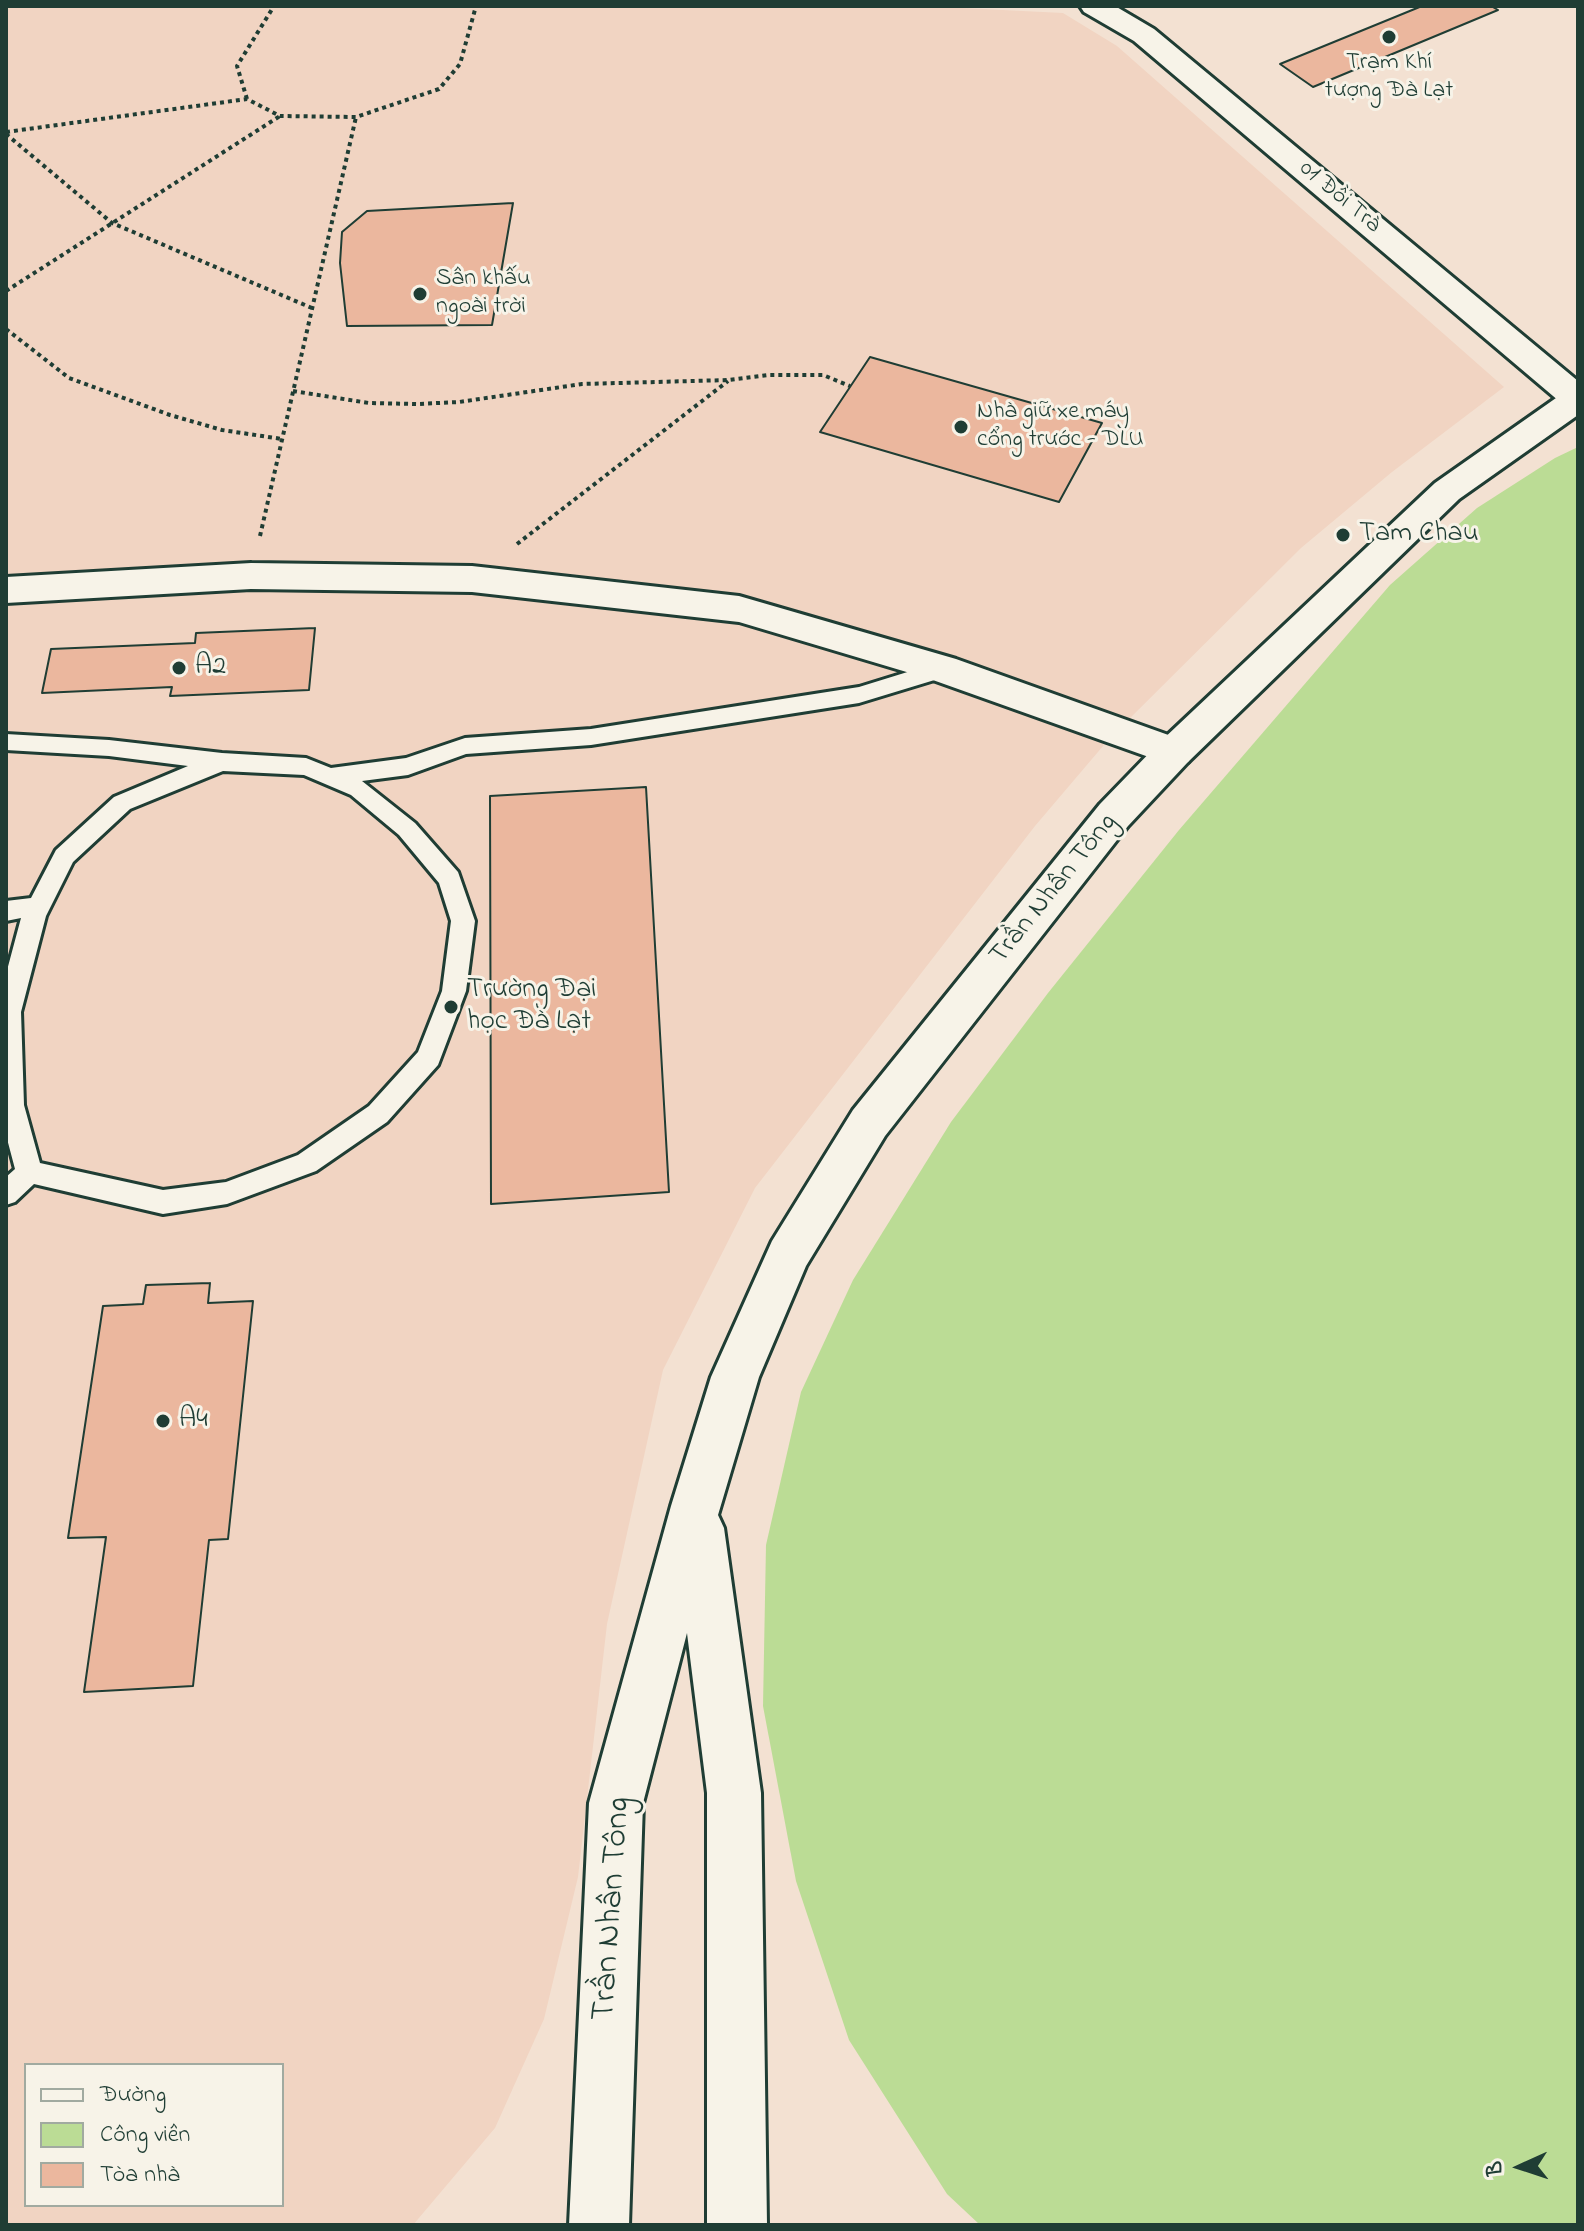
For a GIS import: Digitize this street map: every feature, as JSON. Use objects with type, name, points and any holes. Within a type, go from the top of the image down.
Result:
[{"type":"main road","name":"01 Đồi Trà","points":[[1094,6],[1144,35],[1578,399]]},
{"type":"main road","name":"Trần Nhân Tông","points":[[599,2225],[616,1803],[696,1506],[735,1377],[788,1255],[869,1123],[1114,815],[1174,752],[1447,491],[1578,399]]},
{"type":"main road","points":[[6,590],[251,576],[472,579],[739,609],[943,669],[1174,752]]},
{"type":"main road","name":"Trần Nhân Tông","points":[[696,1506],[734,1793],[737,2225]]},
{"type":"lane","points":[[329,777],[408,766],[465,746],[591,737],[859,695],[943,669]]},
{"type":"lane","points":[[6,742],[109,748],[222,762],[306,767],[359,789],[407,829],[450,879],[463,921],[454,991],[429,1058],[378,1114],[307,1163],[227,1193],[163,1202],[29,1172]]},
{"type":"lane","points":[[29,1172],[11,1105],[8,1012],[40,906],[64,856],[122,803],[222,762]]},
{"type":"lane","points":[[6,911],[40,906]]},
{"type":"lane","points":[[6,1194],[29,1172]]},
{"type":"path","points":[[247,99],[237,66],[274,6]]},
{"type":"path","points":[[6,133],[247,99],[280,116],[356,117],[439,89],[460,64],[476,6]]},
{"type":"path","points":[[6,291],[280,116]]},
{"type":"path","points":[[251,576],[356,117]]},
{"type":"path","points":[[6,133],[112,223],[312,308]]},
{"type":"path","points":[[6,329],[69,378],[170,415],[222,430],[282,439]]},
{"type":"path","points":[[293,391],[369,403],[418,404],[459,402],[582,384],[729,380],[768,375],[823,375],[850,386]]},
{"type":"path","points":[[472,579],[729,380]]},
{"type":"shaded area","name":"Trường Đại học Đà Lạt","points":[[6,6],[922,6],[1063,13],[1117,46],[1504,387],[1392,472],[1301,548],[1109,739],[1035,826],[755,1188],[663,1370],[607,1624],[578,1877],[544,2019],[495,2128],[413,2225],[6,2225]]},
{"type":"green space","points":[[1578,447],[1578,2225],[980,2225],[947,2194],[849,2040],[796,1881],[763,1706],[766,1545],[801,1392],[853,1280],[951,1122],[1048,993],[1179,830],[1390,585],[1477,508],[1555,458]]},
{"type":"building","name":"Trạm Khí tượng Đà Lạt","points":[[1422,6],[1491,6],[1498,10],[1313,87],[1280,64]]},
{"type":"building","name":"Sân khấu ngoài trời","points":[[513,203],[492,325],[347,326],[340,263],[342,232],[367,211]]},
{"type":"building","name":"Nhà giữ xe máy cổng trước - DLU","points":[[870,357],[1102,423],[1059,502],[820,432]]},
{"type":"building","name":"A2","points":[[315,628],[309,690],[170,696],[172,687],[42,693],[51,649],[195,643],[196,633]]},
{"type":"building","points":[[646,787],[669,1192],[491,1204],[490,796]]},
{"type":"building","name":"A4","points":[[210,1283],[208,1303],[253,1301],[228,1539],[209,1540],[193,1686],[84,1692],[106,1537],[68,1538],[103,1306],[143,1304],[146,1285]]},
{"type":"place","name":"Trạm Khí tượng Đà Lạt","points":[[1389,37]]},
{"type":"place","name":"Sân khấu ngoài trời","points":[[420,294]]},
{"type":"place","name":"Nhà giữ xe máy cổng trước - DLU","points":[[961,427]]},
{"type":"place","name":"Tam Chau","points":[[1343,535]]},
{"type":"place","name":"A2","points":[[179,668]]},
{"type":"place","name":"Trường Đại học Đà Lạt","points":[[451,1007]]},
{"type":"place","name":"A4","points":[[163,1421]]}]
